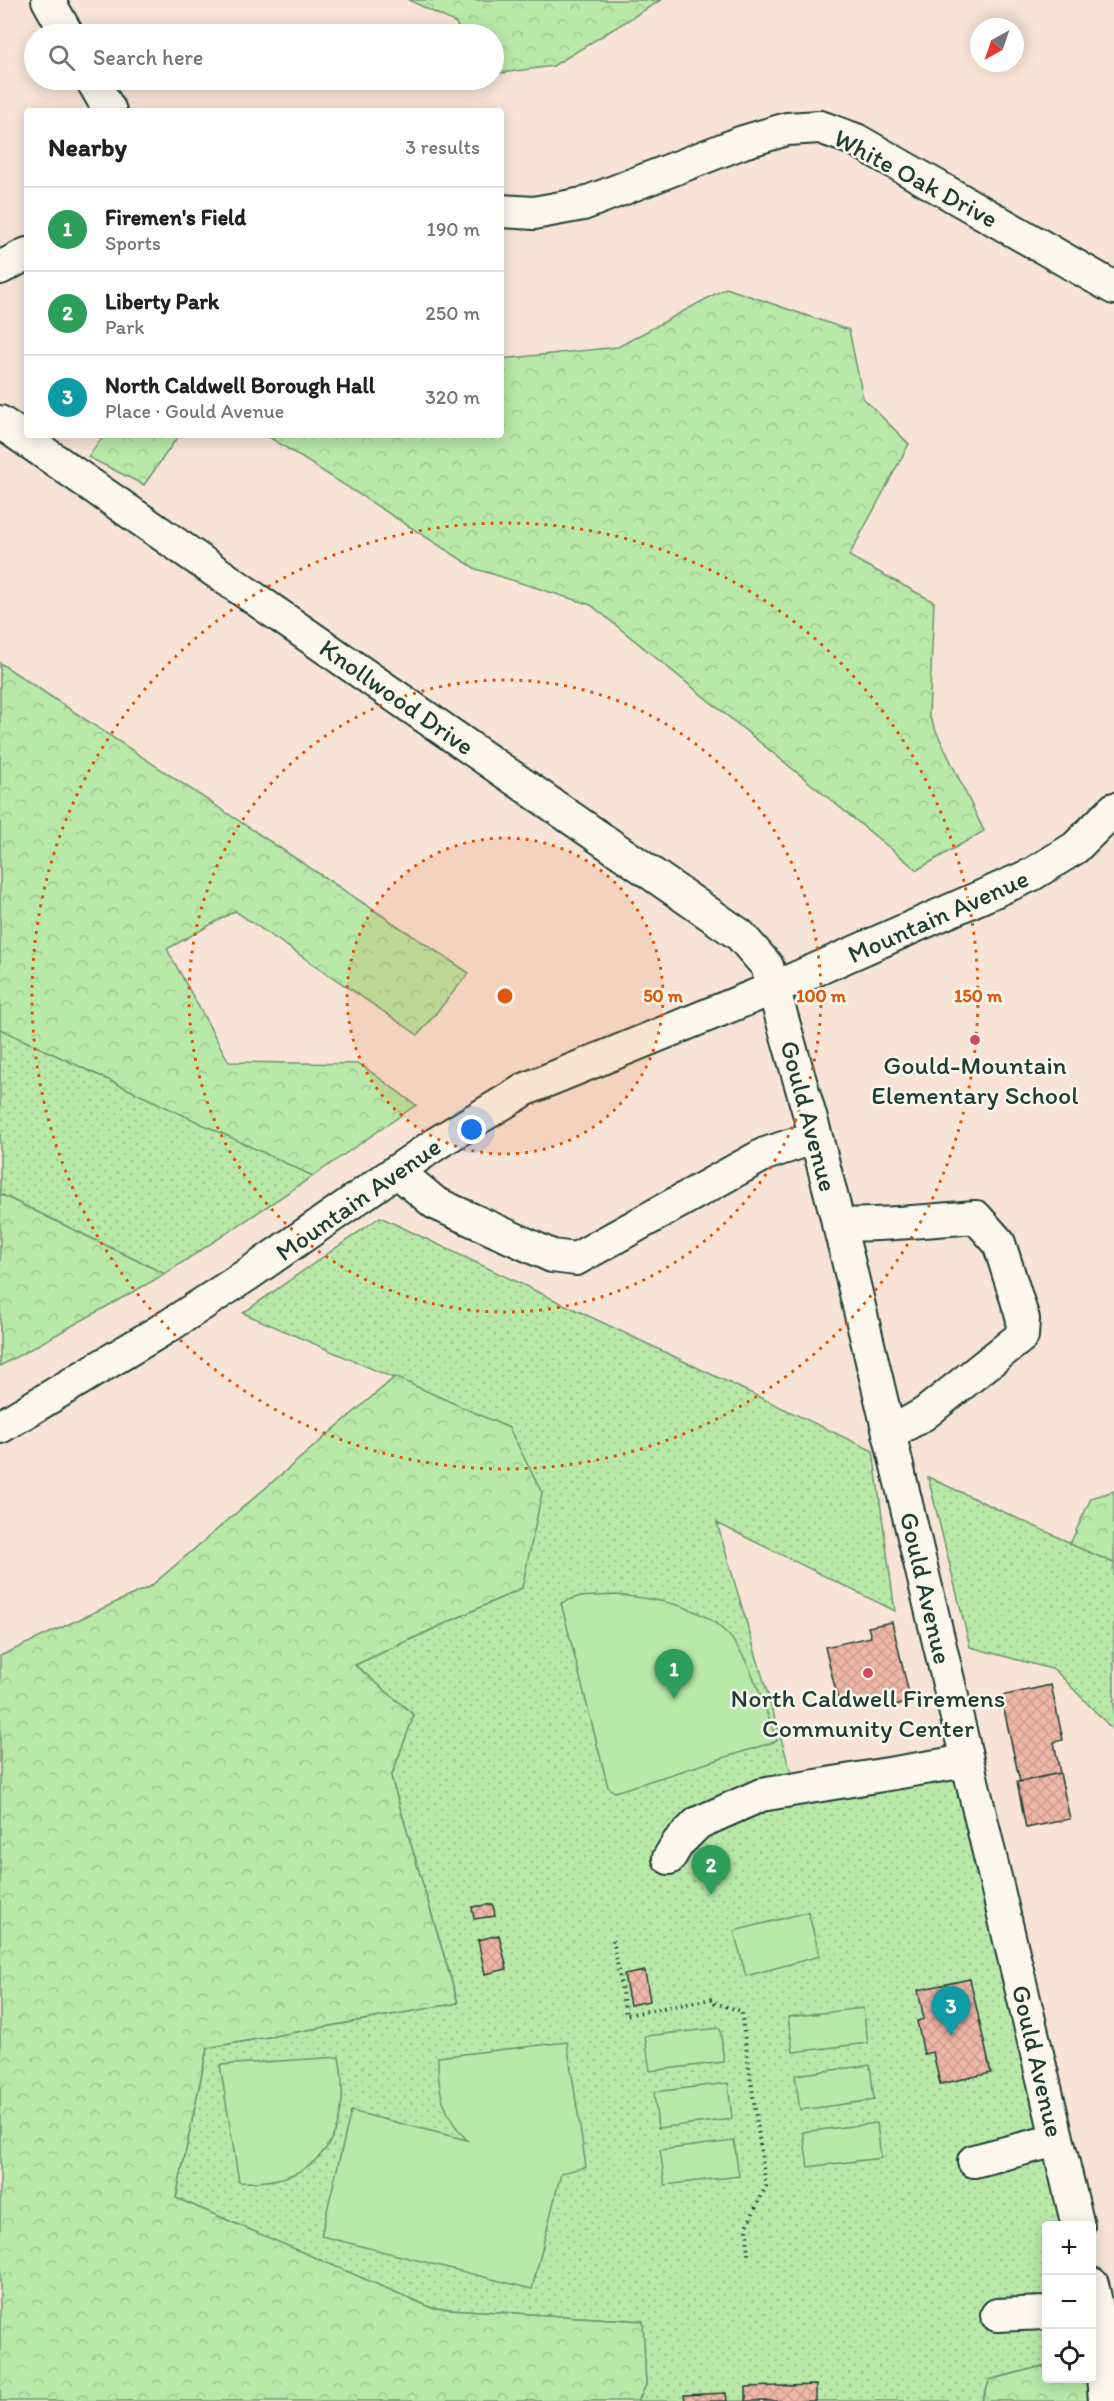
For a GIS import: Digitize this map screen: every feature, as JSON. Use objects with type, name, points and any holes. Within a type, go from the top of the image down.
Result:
[{"type":"street","points":[[48,0],[61,24]]},
{"type":"street","points":[[98,90],[108,108]]},
{"type":"street","name":"White Oak Drive","points":[[504,211],[534,213],[583,204],[743,142],[787,129],[820,127],[856,140],[1114,288]]},
{"type":"street","points":[[0,268],[24,256]]},
{"type":"street","name":"Knollwood Drive","points":[[0,422],[740,935],[767,966],[774,988]]},
{"type":"street","name":"Mountain Avenue","points":[[0,1427],[199,1306],[482,1114],[526,1089],[774,988],[1031,875],[1075,848],[1114,809]]},
{"type":"street","name":"Gould Avenue","points":[[774,988],[838,1224],[1076,2221]]},
{"type":"street","points":[[397,1171],[435,1203],[552,1256],[576,1259],[765,1154],[816,1137]]},
{"type":"street","points":[[838,1224],[882,1226],[976,1217],[999,1243],[1023,1318],[1022,1336],[924,1414],[889,1434]]},
{"type":"street","points":[[669,1858],[678,1843],[698,1822],[761,1795],[967,1761]]},
{"type":"street","points":[[974,2161],[1057,2140]]},
{"type":"street","points":[[1099,2304],[1105,2401]]},
{"type":"street","points":[[997,2315],[1042,2313]]},
{"type":"path","points":[[613,1940],[626,2015],[712,1999],[715,2003],[741,2011],[766,2186],[747,2226],[748,2256]]},
{"type":"green space","points":[[409,0],[661,0],[553,66],[504,73],[504,24],[456,23]]},
{"type":"green space","points":[[726,288],[849,330],[863,398],[909,444],[849,556],[934,602],[929,716],[984,831],[917,870],[591,605],[476,569],[271,438],[504,438],[504,359],[618,347]]},
{"type":"green space","points":[[102,438],[177,438],[144,485],[88,457]]},
{"type":"green space","points":[[0,663],[469,973],[418,1035],[235,911],[167,949],[229,1062],[360,1064],[416,1105],[313,1176],[0,1029]]},
{"type":"green space","points":[[0,1029],[313,1176],[165,1274],[0,1194]]},
{"type":"green space","points":[[0,1194],[165,1274],[0,1366]]},
{"type":"green space","points":[[380,1217],[873,1451],[895,1611],[717,1523],[795,1786],[966,1756],[1066,2221],[1042,2221],[1042,2366],[990,2380],[982,2401],[638,2401],[646,2385],[642,2321],[432,2308],[176,2198],[207,2048],[458,2003],[391,1777],[414,1715],[355,1665],[522,1588],[509,1428],[243,1313]]},
{"type":"green space","points":[[395,1377],[509,1428],[542,1493],[522,1588],[355,1665],[414,1715],[391,1777],[458,2003],[207,2048],[176,2198],[432,2308],[643,2321],[646,2385],[638,2401],[0,2401],[0,1656],[151,1586]]},
{"type":"green space","points":[[928,1477],[1114,1563],[1114,1731],[1055,1670],[970,1647]]},
{"type":"green space","points":[[1114,1491],[1114,1563],[1070,1544],[1091,1498]]},
{"type":"green space","points":[[616,1595],[655,1600],[685,1608],[709,1619],[727,1634],[741,1653],[753,1677],[777,1741],[615,1792],[608,1787],[561,1603],[577,1597]]},
{"type":"green space","points":[[808,1912],[820,1956],[746,1976],[734,1931]]},
{"type":"green space","points":[[863,2008],[868,2043],[793,2052],[788,2017]]},
{"type":"green space","points":[[720,2028],[724,2062],[650,2071],[645,2036]]},
{"type":"green space","points":[[567,2042],[586,2167],[561,2173],[532,2289],[321,2236],[351,2111],[467,2140],[453,2122],[443,2102],[438,2057]]},
{"type":"green space","points":[[339,2057],[342,2084],[341,2109],[335,2131],[325,2149],[310,2164],[291,2175],[267,2181],[239,2182],[220,2065]]},
{"type":"green space","points":[[870,2065],[874,2100],[800,2110],[795,2075]]},
{"type":"green space","points":[[728,2083],[732,2119],[658,2128],[654,2092]]},
{"type":"green space","points":[[877,2123],[881,2158],[808,2167],[803,2132]]},
{"type":"green space","points":[[734,2141],[739,2176],[665,2185],[660,2150]]},
{"type":"green space","points":[[1042,2366],[1042,2383],[1096,2382],[1114,2401],[982,2401],[990,2380]]},
{"type":"building","name":"North Caldwell Firemens Community Center","points":[[892,1622],[911,1702],[885,1708],[883,1698],[840,1708],[825,1647],[871,1637],[868,1627]]},
{"type":"building","points":[[1051,1685],[1063,1740],[1054,1742],[1060,1773],[1020,1782],[1001,1696]]},
{"type":"building","points":[[1060,1773],[1070,1819],[1026,1828],[1017,1782]]},
{"type":"building","points":[[493,1904],[495,1916],[474,1919],[472,1907]]},
{"type":"building","points":[[499,1935],[507,1969],[485,1974],[478,1940]]},
{"type":"building","points":[[645,1971],[650,2001],[630,2005],[624,1975]]},
{"type":"building","points":[[970,1979],[991,2073],[940,2084],[933,2052],[924,2054],[917,2021],[924,2019],[918,1990]]},
{"type":"building","points":[[816,2385],[816,2401],[746,2401],[746,2387]]},
{"type":"building","points":[[726,2393],[727,2401],[685,2401],[684,2395]]},
{"type":"place","name":"Gould-Mountain Elementary School","points":[[975,1040]]},
{"type":"place","name":"North Caldwell Firemens Community Center","points":[[868,1673]]},
{"type":"place","name":"Firemen's Field","points":[[674,1699]]},
{"type":"place","name":"Liberty Park","points":[[711,1895]]},
{"type":"place","name":"North Caldwell Borough Hall","points":[[951,2036]]}]
